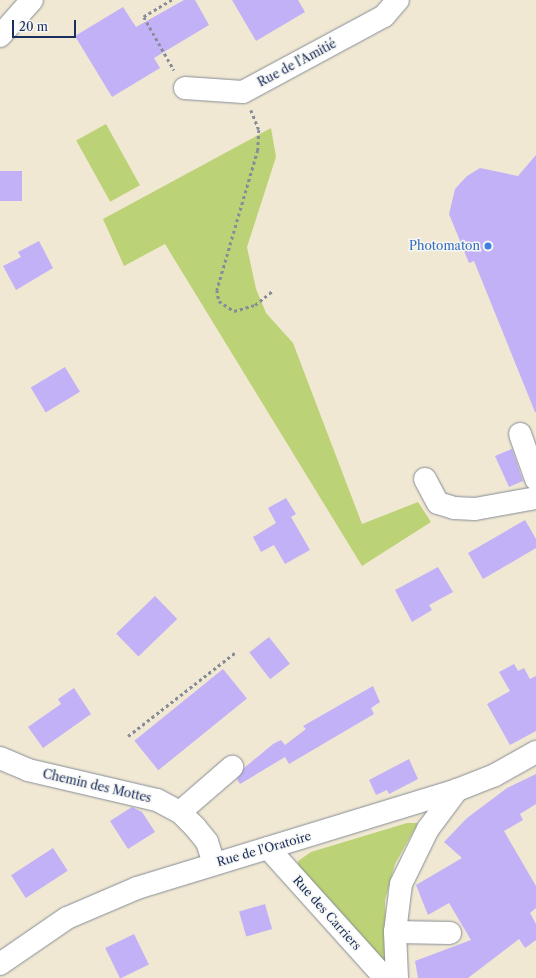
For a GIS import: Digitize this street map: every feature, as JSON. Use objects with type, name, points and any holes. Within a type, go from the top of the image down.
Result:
[{"type":"street","points":[[0,36],[32,0]]},
{"type":"street","name":"Rue de l'Amitié","points":[[185,88],[243,92],[384,16],[398,0]]},
{"type":"street","points":[[520,434],[536,479]]},
{"type":"street","points":[[425,479],[438,503],[454,508],[475,509],[536,498]]},
{"type":"street","name":"Rue de l'Oratoire","points":[[0,964],[67,918],[137,888],[214,863],[457,790],[495,775],[536,752]]},
{"type":"street","name":"Chemin des Mottes","points":[[0,758],[28,770],[157,800],[180,812],[207,842],[214,863]]},
{"type":"street","points":[[180,812],[232,767]]},
{"type":"street","points":[[397,978],[395,932],[401,884],[410,860],[457,790]]},
{"type":"street","name":"Rue des Carriers","points":[[268,848],[385,978]]},
{"type":"street","points":[[395,932],[450,933]]},
{"type":"path","points":[[172,0],[144,17],[185,88]]},
{"type":"path","points":[[243,92],[260,130],[258,150],[218,290],[219,301],[234,311],[255,305],[272,291]]},
{"type":"path","points":[[128,736],[236,652]]},
{"type":"green space","points":[[106,124],[140,185],[110,202],[76,140]]},
{"type":"green space","points":[[271,128],[276,157],[247,247],[256,289],[266,313],[293,343],[362,524],[418,502],[431,522],[362,566],[165,244],[124,266],[103,219]]},
{"type":"green space","points":[[407,823],[418,823],[395,864],[385,900],[386,964],[298,869],[298,861],[311,852]]},
{"type":"building","points":[[184,0],[195,0],[209,25],[154,58],[160,68],[112,97],[75,36],[123,7],[136,27]]},
{"type":"building","points":[[232,0],[298,0],[305,12],[256,41]]},
{"type":"building","points":[[536,155],[535,412],[474,261],[469,263],[449,214],[455,189],[467,176],[480,168],[518,176]]},
{"type":"building","points":[[0,171],[22,171],[22,201],[0,201]]},
{"type":"building","points":[[39,241],[53,268],[16,290],[3,266],[21,257],[18,252]]},
{"type":"building","points":[[65,367],[80,392],[46,412],[31,388]]},
{"type":"building","points":[[512,449],[523,481],[509,487],[495,456]]},
{"type":"building","points":[[286,498],[296,514],[291,517],[310,550],[285,564],[274,545],[261,552],[253,537],[276,523],[268,508]]},
{"type":"building","points":[[525,520],[536,539],[536,548],[483,579],[468,553]]},
{"type":"building","points":[[438,567],[453,592],[429,605],[432,610],[412,622],[395,590]]},
{"type":"building","points":[[155,596],[177,619],[138,657],[116,634]]},
{"type":"building","points":[[269,637],[290,664],[270,679],[249,652]]},
{"type":"building","points":[[514,664],[518,671],[524,668],[530,679],[536,676],[536,731],[510,745],[487,704],[510,691],[499,672]]},
{"type":"building","points":[[223,669],[247,699],[158,770],[134,741]]},
{"type":"building","points":[[373,686],[380,702],[371,708],[374,714],[289,764],[285,757],[240,784],[237,779],[244,768],[273,744],[281,740],[285,745],[306,729],[303,726]]},
{"type":"building","points":[[74,688],[91,714],[43,748],[28,727],[61,704],[58,699]]},
{"type":"building","points":[[409,759],[418,779],[389,794],[387,790],[376,795],[369,780]]},
{"type":"building","points":[[536,774],[536,804],[520,814],[523,820],[504,831],[536,886],[536,908],[530,913],[536,924],[536,940],[525,948],[519,939],[468,978],[418,978],[415,961],[471,940],[449,903],[428,915],[416,885],[462,858],[444,842],[467,818],[507,788]]},
{"type":"building","points":[[132,807],[142,812],[155,832],[128,849],[110,821]]},
{"type":"building","points":[[53,848],[68,871],[26,898],[11,875]]},
{"type":"building","points":[[265,904],[272,929],[246,936],[239,911]]},
{"type":"building","points":[[134,934],[149,965],[120,978],[105,948]]},
{"type":"place","name":"Photomaton","points":[[488,246]]}]
